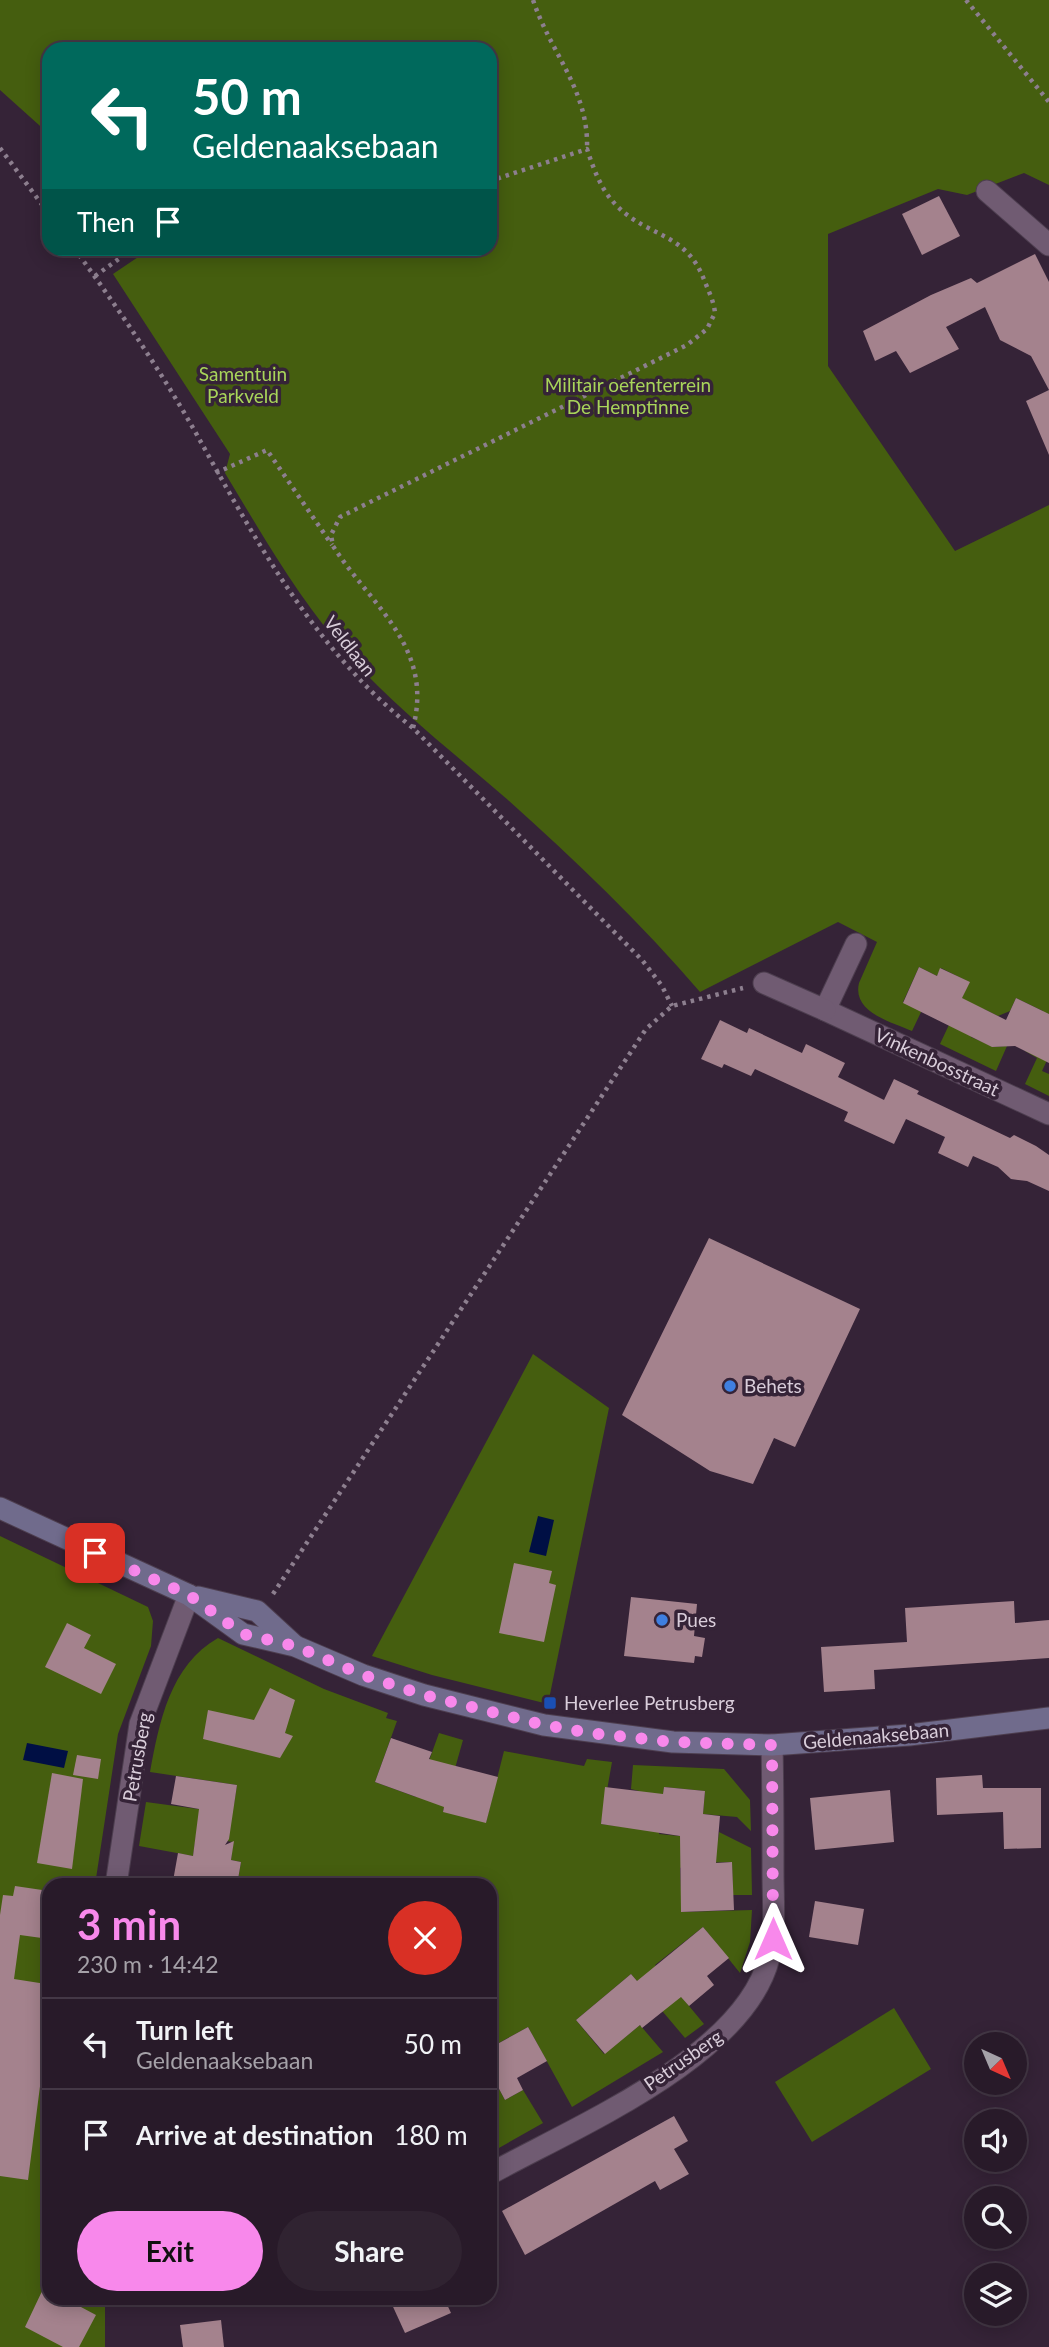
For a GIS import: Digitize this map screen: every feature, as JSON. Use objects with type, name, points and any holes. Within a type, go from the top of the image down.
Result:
[{"type":"street","points":[[987,191],[1049,245]]},
{"type":"street","points":[[825,1010],[856,944]]},
{"type":"street","name":"Vinkenbosstraat","points":[[764,983],[1049,1114]]},
{"type":"street","name":"Geldenaaksebaan","points":[[0,1508],[189,1595],[257,1611],[295,1646],[363,1675],[424,1695],[544,1725],[673,1742],[772,1745],[909,1735],[1049,1717]]},
{"type":"street","name":"Petrusberg","points":[[117,1878],[140,1724],[189,1595]]},
{"type":"street","name":"Petrusberg","points":[[497,2170],[661,2079],[704,2050],[730,2027],[745,2007],[761,1978],[773,1939],[772,1745]]},
{"type":"path","points":[[332,546],[334,525],[349,510],[687,345],[712,322],[714,307],[698,263],[680,243],[646,227],[617,206],[598,180],[587,149],[588,128],[577,88],[543,30],[533,0]]},
{"type":"path","points":[[966,0],[1049,102]]},
{"type":"path","points":[[0,148],[42,205]]},
{"type":"path","points":[[497,179],[587,149]]},
{"type":"path","name":"Veldlaan","points":[[81,256],[173,396],[258,543],[342,662],[375,699],[412,728],[635,953],[662,986],[672,1006]]},
{"type":"path","points":[[95,276],[123,256]]},
{"type":"path","points":[[216,474],[268,450],[332,546],[411,656],[419,687],[412,728]]},
{"type":"path","points":[[268,1602],[646,1029],[672,1006],[764,983]]},
{"type":"green space","name":"Militair oefenterrein De Hemptinne","points":[[0,0],[1049,0],[1049,185],[1024,173],[967,195],[938,189],[828,234],[828,366],[955,551],[1049,505],[1049,1056],[1042,1071],[1049,1074],[1049,1096],[1025,1084],[1037,1058],[1025,1051],[1043,1011],[1016,998],[1010,1011],[998,1016],[984,1009],[971,1037],[994,1047],[1007,1046],[996,1071],[940,1044],[969,982],[941,968],[937,976],[919,967],[903,1002],[922,1010],[912,1031],[884,1020],[867,1009],[858,993],[859,983],[877,942],[838,922],[700,992],[583,869],[388,696],[333,637],[299,592],[254,521],[225,473],[230,454],[113,274],[140,256],[497,256],[497,42],[42,42],[42,128],[0,90]]},
{"type":"green space","points":[[533,1354],[609,1408],[548,1704],[432,1675],[372,1656]]},
{"type":"green space","points":[[0,1536],[148,1607],[153,1621],[151,1646],[118,1734],[96,1878],[42,1878],[42,2305],[105,2305],[105,2347],[0,2347]]},
{"type":"green space","points":[[218,1638],[324,1689],[388,1713],[386,1718],[397,1721],[375,1782],[416,1797],[439,1733],[463,1740],[443,1811],[486,1822],[504,1751],[584,1766],[587,1759],[612,1762],[601,1824],[634,1828],[639,1791],[631,1789],[633,1765],[724,1769],[750,1800],[751,1831],[737,1817],[703,1814],[705,1791],[664,1787],[659,1834],[718,1840],[719,1832],[751,1848],[752,1895],[733,1895],[732,1862],[695,1863],[680,1868],[682,1912],[752,1910],[750,1942],[740,1973],[703,1927],[655,1965],[704,2024],[685,2038],[631,1974],[576,2020],[604,2054],[640,2025],[663,2052],[572,2107],[528,2027],[497,2044],[497,1878],[238,1878],[241,1862],[231,1860],[233,1842],[196,1836],[193,1856],[139,1846],[146,1802],[220,1812],[234,1804],[237,1785],[150,1772],[169,1697],[188,1663]]},
{"type":"green space","points":[[894,2008],[931,2069],[812,2142],[775,2082]]},
{"type":"green space","points":[[497,2085],[505,2100],[523,2090],[543,2123],[497,2149]]},
{"type":"shaded area","points":[[538,1516],[554,1520],[546,1556],[529,1552]]},
{"type":"shaded area","points":[[27,1743],[68,1751],[64,1768],[23,1760]]},
{"type":"building","points":[[939,196],[960,236],[922,255],[902,214]]},
{"type":"building","points":[[1035,254],[1049,282],[1049,390],[1031,356],[1000,340],[985,307],[946,327],[959,349],[910,373],[896,351],[875,361],[863,331],[931,295],[971,278],[977,283]]},
{"type":"building","points":[[1049,390],[1049,455],[1026,401]]},
{"type":"building","points":[[919,967],[937,976],[940,968],[970,982],[962,998],[1006,1020],[1016,998],[1049,1014],[1049,1063],[1015,1046],[992,1047],[903,1003]]},
{"type":"building","points":[[720,1020],[747,1033],[749,1028],[802,1053],[806,1044],[845,1063],[838,1077],[884,1100],[894,1079],[919,1091],[917,1094],[1010,1138],[1014,1135],[1036,1146],[1049,1155],[1049,1191],[1027,1181],[1011,1179],[998,1167],[973,1156],[968,1167],[938,1153],[945,1137],[906,1119],[894,1144],[844,1121],[848,1112],[755,1069],[751,1076],[724,1064],[722,1068],[701,1059]]},
{"type":"building","name":"Behets","points":[[709,1238],[860,1309],[795,1447],[774,1438],[753,1484],[710,1471],[622,1415]]},
{"type":"building","points":[[514,1563],[552,1571],[549,1583],[556,1585],[544,1642],[499,1633]]},
{"type":"building","name":"Pues","points":[[631,1597],[697,1604],[694,1636],[705,1638],[702,1657],[695,1656],[694,1663],[624,1656]]},
{"type":"building","points":[[1014,1601],[1015,1623],[1049,1620],[1049,1658],[874,1670],[875,1689],[824,1692],[821,1647],[907,1642],[905,1608]]},
{"type":"building","points":[[67,1623],[91,1635],[84,1648],[116,1664],[101,1694],[45,1667]]},
{"type":"building","points":[[270,1688],[295,1700],[285,1733],[293,1736],[280,1758],[203,1739],[208,1710],[254,1720]]},
{"type":"building","points":[[391,1738],[432,1752],[429,1759],[498,1777],[486,1823],[443,1812],[444,1807],[375,1782]]},
{"type":"building","points":[[77,1755],[101,1759],[98,1779],[73,1775]]},
{"type":"building","points":[[52,1773],[83,1779],[72,1869],[37,1863]]},
{"type":"building","points":[[982,1775],[983,1788],[1041,1788],[1041,1848],[1004,1849],[1003,1812],[937,1815],[936,1778]]},
{"type":"building","points":[[176,1776],[237,1785],[229,1839],[225,1845],[234,1841],[231,1860],[241,1862],[238,1878],[174,1878],[178,1853],[193,1856],[199,1809],[171,1804]]},
{"type":"building","points":[[605,1787],[663,1794],[664,1787],[705,1791],[703,1814],[720,1816],[716,1863],[732,1862],[734,1910],[681,1912],[680,1836],[601,1824]]},
{"type":"building","points":[[890,1790],[894,1842],[815,1850],[810,1798]]},
{"type":"building","points":[[15,1886],[42,1890],[42,1938],[20,1935],[14,1979],[42,1983],[42,2071],[28,2180],[0,2176],[0,1915],[3,1895],[13,1896]]},
{"type":"building","points":[[815,1901],[864,1909],[858,1945],[809,1937]]},
{"type":"building","points":[[703,1927],[729,1958],[707,1976],[714,1985],[689,2006],[681,1997],[642,2028],[640,2025],[605,2054],[576,2020],[631,1974],[637,1981]]},
{"type":"building","points":[[528,2027],[547,2061],[517,2078],[523,2090],[505,2100],[497,2085],[497,2044]]},
{"type":"building","points":[[674,2116],[688,2141],[674,2149],[689,2174],[660,2190],[655,2181],[525,2255],[502,2211]]},
{"type":"building","points":[[42,2291],[42,2305],[77,2305],[96,2315],[79,2347],[63,2347],[25,2327]]},
{"type":"building","points":[[392,2305],[447,2305],[451,2313],[405,2333]]},
{"type":"building","points":[[221,2320],[224,2347],[183,2347],[180,2325]]},
{"type":"place","name":"Behets","points":[[730,1386]]},
{"type":"place","name":"Pues","points":[[662,1620]]},
{"type":"place","name":"Heverlee Petrusberg","points":[[550,1703]]},
{"type":"route","points":[[95,1553],[189,1595],[243,1634],[295,1646],[363,1675],[424,1695],[544,1725],[590,1733],[673,1742],[772,1745],[773,1939]]},
{"type":"park label","name":"Samentuin Parkveld","points":[[243,385]]}]
